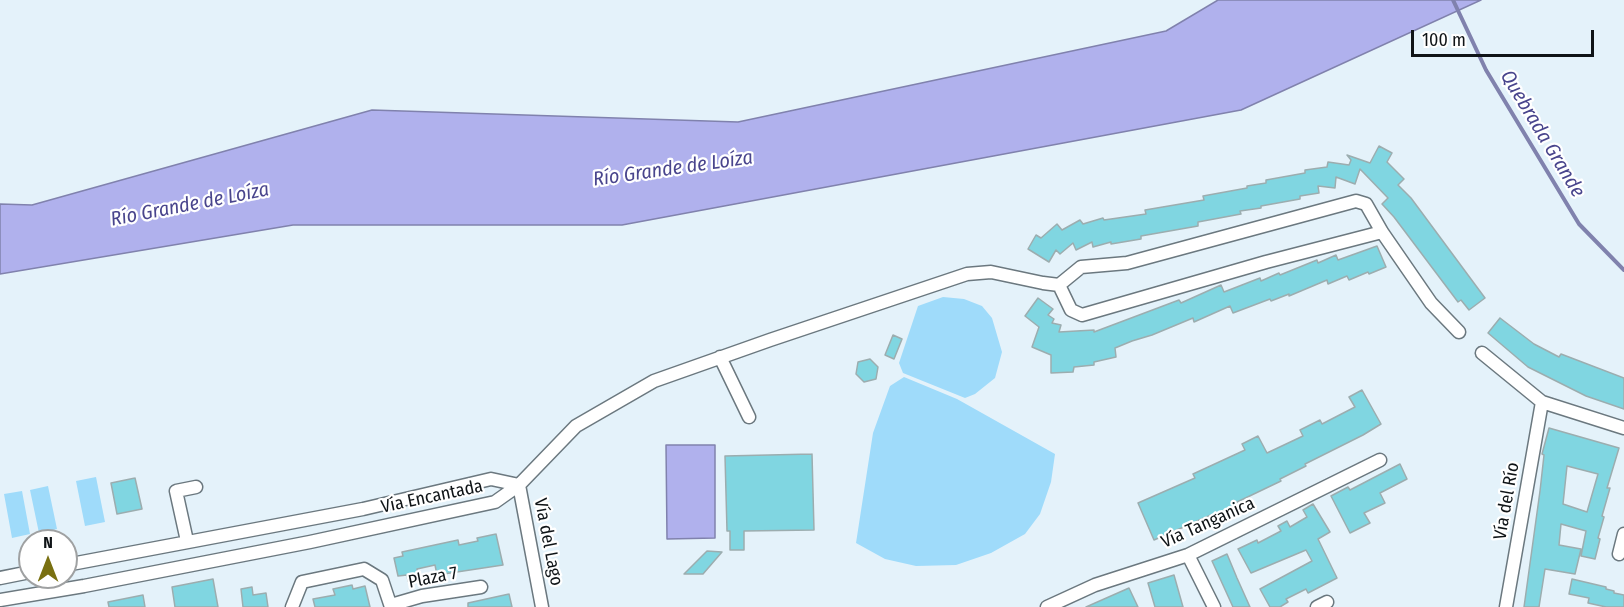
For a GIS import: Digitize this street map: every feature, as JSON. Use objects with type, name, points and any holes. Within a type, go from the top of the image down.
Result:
[{"type":"street","points":[[519,484],[576,426],[654,381],[720,357],[967,274],[991,272],[1059,285],[1081,267],[1128,263],[1356,201],[1366,204],[1382,232],[1431,303],[1459,332]]},
{"type":"street","points":[[1059,285],[1071,310],[1082,315],[1266,262],[1382,232]]},
{"type":"street","points":[[1482,353],[1542,402],[1624,428]]},
{"type":"street","points":[[720,357],[749,417]]},
{"type":"street","name":"Vía del Río","points":[[1506,607],[1542,402]]},
{"type":"street","name":"Vía Tanganica","points":[[1047,607],[1095,585],[1188,555],[1380,460]]},
{"type":"street","name":"Vía Encantada","points":[[78,563],[363,509],[491,479],[519,484]]},
{"type":"street","name":"Vía Encantada","points":[[0,600],[310,542],[495,502],[519,484]]},
{"type":"street","name":"Vía del Lago","points":[[519,484],[542,607]]},
{"type":"street","points":[[187,541],[176,491],[196,487]]},
{"type":"street","points":[[1619,554],[1624,534]]},
{"type":"street","points":[[1188,555],[1214,607]]},
{"type":"street","points":[[292,607],[302,582],[364,569],[382,580],[391,606]]},
{"type":"street","points":[[0,578],[18,574]]},
{"type":"street","name":"Plaza 7","points":[[391,606],[422,597],[481,587]]},
{"type":"shaded area","points":[[943,297],[964,299],[982,306],[992,318],[1002,352],[995,378],[975,394],[965,398],[903,373],[899,363],[918,306]]},
{"type":"shaded area","points":[[904,377],[957,399],[1055,454],[1051,482],[1040,514],[1025,534],[991,553],[956,565],[916,566],[885,559],[856,543],[873,433],[890,386]]},
{"type":"shaded area","points":[[96,477],[105,522],[85,526],[76,481]]},
{"type":"shaded area","points":[[48,486],[57,529],[38,529],[30,490]]},
{"type":"shaded area","points":[[22,491],[29,529],[18,529],[18,537],[12,538],[4,494]]},
{"type":"water","name":"Río Grande de Loíza","points":[[1218,0],[1481,0],[1241,110],[622,225],[293,225],[0,274],[0,204],[32,205],[372,110],[738,122],[1166,31]]},
{"type":"water","points":[[666,445],[715,445],[715,538],[667,539]]},
{"type":"building","points":[[1379,146],[1392,153],[1387,162],[1404,179],[1398,185],[1411,198],[1485,298],[1469,310],[1461,300],[1458,302],[1382,204],[1388,198],[1360,169],[1355,184],[1336,177],[1335,188],[1318,186],[1319,193],[1240,211],[1241,214],[1198,222],[1198,226],[1093,247],[1092,242],[1076,250],[1073,243],[1060,254],[1056,250],[1049,262],[1028,249],[1036,235],[1041,238],[1057,224],[1062,230],[1080,220],[1083,224],[1103,218],[1104,220],[1146,214],[1145,210],[1204,200],[1203,196],[1247,188],[1247,186],[1266,183],[1266,180],[1327,167],[1328,162],[1349,165],[1351,160],[1347,155],[1370,163]]},
{"type":"building","points":[[1377,246],[1386,267],[1349,280],[1347,276],[1328,284],[1327,280],[1289,296],[1289,294],[1271,301],[1270,299],[1233,313],[1230,306],[1194,322],[1193,318],[1115,348],[1116,357],[1094,362],[1094,365],[1074,367],[1073,372],[1051,373],[1051,355],[1032,347],[1039,327],[1025,316],[1038,298],[1053,309],[1048,315],[1054,319],[1052,323],[1061,325],[1059,332],[1094,330],[1094,332],[1179,300],[1181,303],[1221,285],[1224,292],[1260,278],[1261,281],[1279,273],[1280,275],[1317,260],[1318,263],[1336,255],[1338,260]]},
{"type":"building","points":[[1500,318],[1534,344],[1559,357],[1561,354],[1624,378],[1624,409],[1586,396],[1528,367],[1488,333]]},
{"type":"building","points":[[893,335],[902,339],[894,359],[885,355]]},
{"type":"building","points":[[870,359],[878,367],[876,379],[864,382],[856,374],[858,362]]},
{"type":"building","points":[[1362,390],[1381,424],[1305,464],[1306,466],[1280,479],[1281,481],[1235,503],[1239,510],[1214,521],[1211,515],[1154,540],[1138,503],[1195,478],[1193,474],[1245,450],[1242,444],[1258,436],[1267,453],[1303,436],[1300,430],[1320,420],[1322,424],[1355,407],[1349,397]]},
{"type":"building","points":[[1549,428],[1619,448],[1607,488],[1610,488],[1602,516],[1604,517],[1595,559],[1581,556],[1586,531],[1561,524],[1559,545],[1581,549],[1575,574],[1545,569],[1539,607],[1524,607],[1540,491],[1544,455],[1542,454]],"holes":[[[1567,466],[1598,474],[1587,512],[1563,504]]]},
{"type":"building","points":[[812,454],[814,530],[744,531],[744,550],[730,550],[730,531],[727,531],[725,456]]},
{"type":"building","points":[[1400,464],[1407,479],[1380,493],[1385,503],[1364,513],[1370,523],[1350,533],[1331,496],[1348,487],[1350,490]]},
{"type":"building","points":[[135,478],[142,509],[117,514],[111,483]]},
{"type":"building","points":[[1313,504],[1330,532],[1318,539],[1337,578],[1308,593],[1306,589],[1286,599],[1288,602],[1280,607],[1270,607],[1260,589],[1312,561],[1306,550],[1251,573],[1238,549],[1257,540],[1258,543],[1281,531],[1278,526],[1287,521],[1290,527],[1307,517],[1303,510]]},
{"type":"building","points":[[496,534],[503,565],[437,575],[435,565],[417,569],[419,579],[408,581],[407,575],[398,576],[394,558],[403,556],[402,552],[458,540],[459,545]]},
{"type":"building","points":[[707,551],[722,552],[703,574],[684,574]]},
{"type":"building","points":[[1227,554],[1250,607],[1233,607],[1212,561]]},
{"type":"building","points":[[1174,575],[1183,607],[1155,607],[1148,583]]},
{"type":"building","points":[[213,579],[218,607],[175,607],[172,587]]},
{"type":"building","points":[[1572,579],[1606,587],[1614,593],[1624,595],[1624,607],[1606,607],[1588,603],[1589,598],[1569,594]]},
{"type":"building","points":[[352,585],[353,589],[365,586],[370,607],[315,607],[313,599],[335,595],[333,589]]},
{"type":"building","points":[[252,587],[253,595],[266,593],[268,607],[243,607],[241,589]]},
{"type":"building","points":[[1129,588],[1138,607],[1086,607]]},
{"type":"building","points":[[509,594],[512,607],[468,607],[468,603]]},
{"type":"building","points":[[143,595],[145,607],[109,607],[108,602]]},
{"type":"waterway","name":"Quebrada Grande","points":[[1453,0],[1486,70],[1579,224],[1624,270]]}]
